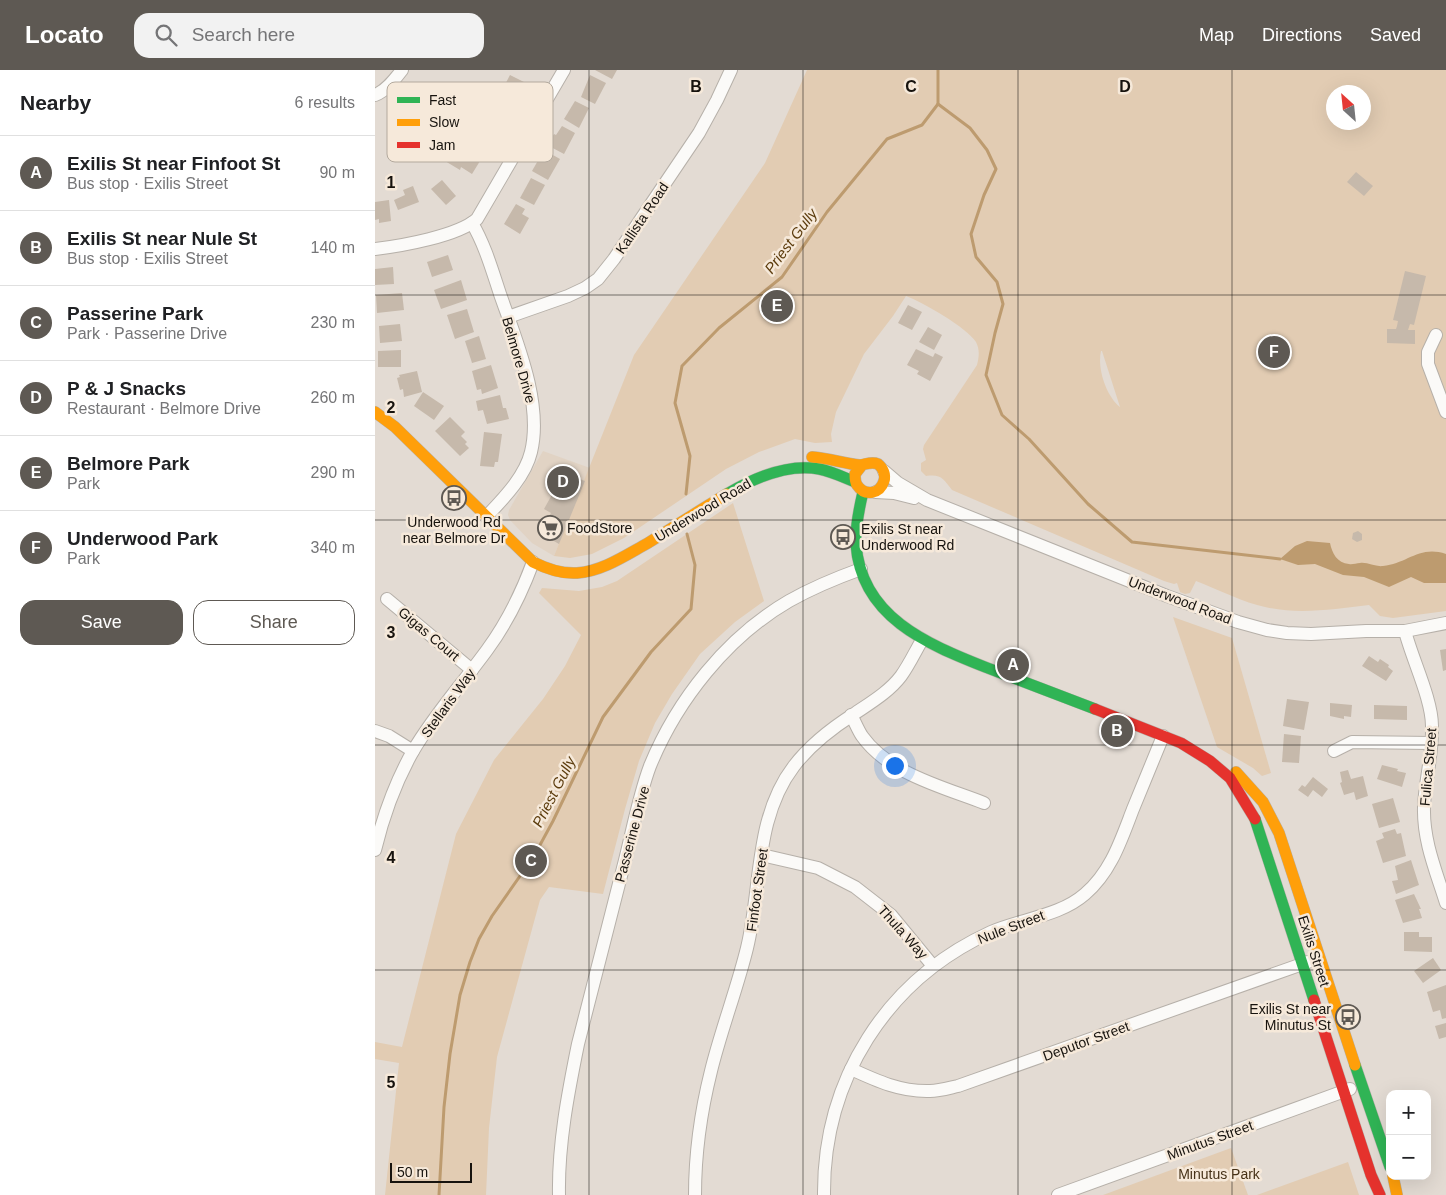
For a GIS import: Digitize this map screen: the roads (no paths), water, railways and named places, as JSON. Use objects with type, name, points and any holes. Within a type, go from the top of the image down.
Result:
[{"type":"street","points":[[390,82],[402,70]]},
{"type":"street","points":[[553,89],[564,70]]},
{"type":"street","name":"Kallista Road","points":[[508,317],[568,296],[598,279],[614,259],[699,133],[731,70]]},
{"type":"street","points":[[375,95],[379,94],[387,86]]},
{"type":"street","points":[[375,249],[417,243],[459,230],[472,223],[481,213],[511,162]]},
{"type":"street","name":"Belmore Drive","points":[[472,223],[483,244],[508,317],[529,384],[534,413],[531,454],[511,489],[487,518]]},
{"type":"street","points":[[1436,335],[1427,352],[1428,364],[1446,412]]},
{"type":"street","name":"Underwood Road","points":[[375,412],[395,427],[533,562],[549,570],[570,574],[591,571],[612,563],[661,536],[737,488],[760,477],[780,471],[807,468],[827,470],[855,482],[859,489],[870,492],[894,493],[927,500]]},
{"type":"street","name":"Underwood Road","points":[[777,459],[803,456],[862,465],[874,463],[879,465],[898,483],[927,500],[1167,596],[1248,625],[1287,633],[1405,631],[1446,623]]},
{"type":"street","points":[[855,482],[855,474],[862,465]]},
{"type":"street","points":[[870,492],[882,487],[885,482],[884,471]]},
{"type":"street","name":"Underwood Road","points":[[612,563],[641,540],[721,484]]},
{"type":"street","name":"Exilis Street","points":[[870,492],[856,533],[861,569],[874,597],[900,625],[922,640],[940,649],[1181,743],[1230,778],[1253,814],[1371,1175],[1380,1195]]},
{"type":"street","name":"Stellaris Way","points":[[375,850],[385,816],[413,751],[503,625],[533,562]]},
{"type":"street","name":"Passerine Drive","points":[[559,1195],[565,1122],[578,1044],[638,809],[650,767],[667,730],[687,696],[714,663],[747,632],[787,602],[825,583],[861,569]]},
{"type":"street","name":"Gigas Court","points":[[387,599],[472,670]]},
{"type":"street","name":"Fulica Street","points":[[1405,631],[1430,710],[1432,726],[1424,805],[1425,831],[1429,852],[1446,903]]},
{"type":"street","name":"Finfoot Street","points":[[695,1195],[695,1173],[700,1124],[711,1071],[748,946],[770,813],[782,786],[794,766],[833,728],[879,696],[900,677],[922,640]]},
{"type":"street","points":[[851,715],[862,736],[882,757],[902,771],[984,804]]},
{"type":"street","points":[[375,731],[389,736],[413,751]]},
{"type":"street","name":"Nule Street","points":[[824,1195],[826,1157],[830,1132],[838,1103],[864,1041],[885,1012],[933,966],[962,947],[992,932],[1063,907],[1085,894],[1099,880],[1115,855],[1163,736]]},
{"type":"street","points":[[1334,751],[1352,742],[1431,743]]},
{"type":"street","name":"Exilis Street","points":[[1181,743],[1190,743],[1229,764],[1247,782],[1274,820],[1386,1156]]},
{"type":"street","name":"Thula Way","points":[[762,855],[818,868],[855,887],[891,915],[933,966]]},
{"type":"street","name":"Deputor Street","points":[[851,1069],[885,1084],[906,1090],[932,1091],[958,1086],[1319,958]]},
{"type":"street","name":"Minutus Street","points":[[1058,1195],[1361,1085]]},
{"type":"street","points":[[1394,1180],[1397,1195]]},
{"type":"waterway","name":"Priest Gully","points":[[686,494],[690,456],[675,403],[682,366],[719,328],[782,277],[827,212],[887,139],[922,125],[938,104],[938,70]]},
{"type":"waterway","points":[[938,104],[970,128],[987,150],[996,169],[984,195],[971,234],[976,257],[997,282],[1003,304],[986,375],[1002,415],[1029,439],[1088,504],[1132,542],[1280,559]]},
{"type":"waterway","name":"Priest Gully","points":[[439,1195],[444,1107],[450,1054],[460,995],[470,962],[479,939],[492,916],[534,856],[603,717],[651,652],[691,609],[695,565],[687,534]]},
{"type":"place","name":"Belmore Park","points":[[777,306]]},
{"type":"place","name":"Underwood Park","points":[[1274,352]]},
{"type":"place","name":"P & J Snacks","points":[[563,482]]},
{"type":"place","name":"Underwood Rd near Belmore Dr","points":[[454,498]]},
{"type":"place","name":"FoodStore","points":[[550,528]]},
{"type":"place","name":"Exilis St near Underwood Rd","points":[[843,537]]},
{"type":"place","name":"Exilis St near Finfoot St","points":[[1013,665]]},
{"type":"place","name":"Exilis St near Nule St","points":[[1117,731]]},
{"type":"place","name":"Passerine Park","points":[[531,861]]},
{"type":"place","name":"Exilis St near Minutus St","points":[[1348,1017]]},
{"type":"park label","name":"Minutus Park","points":[[1219,1174]]}]
